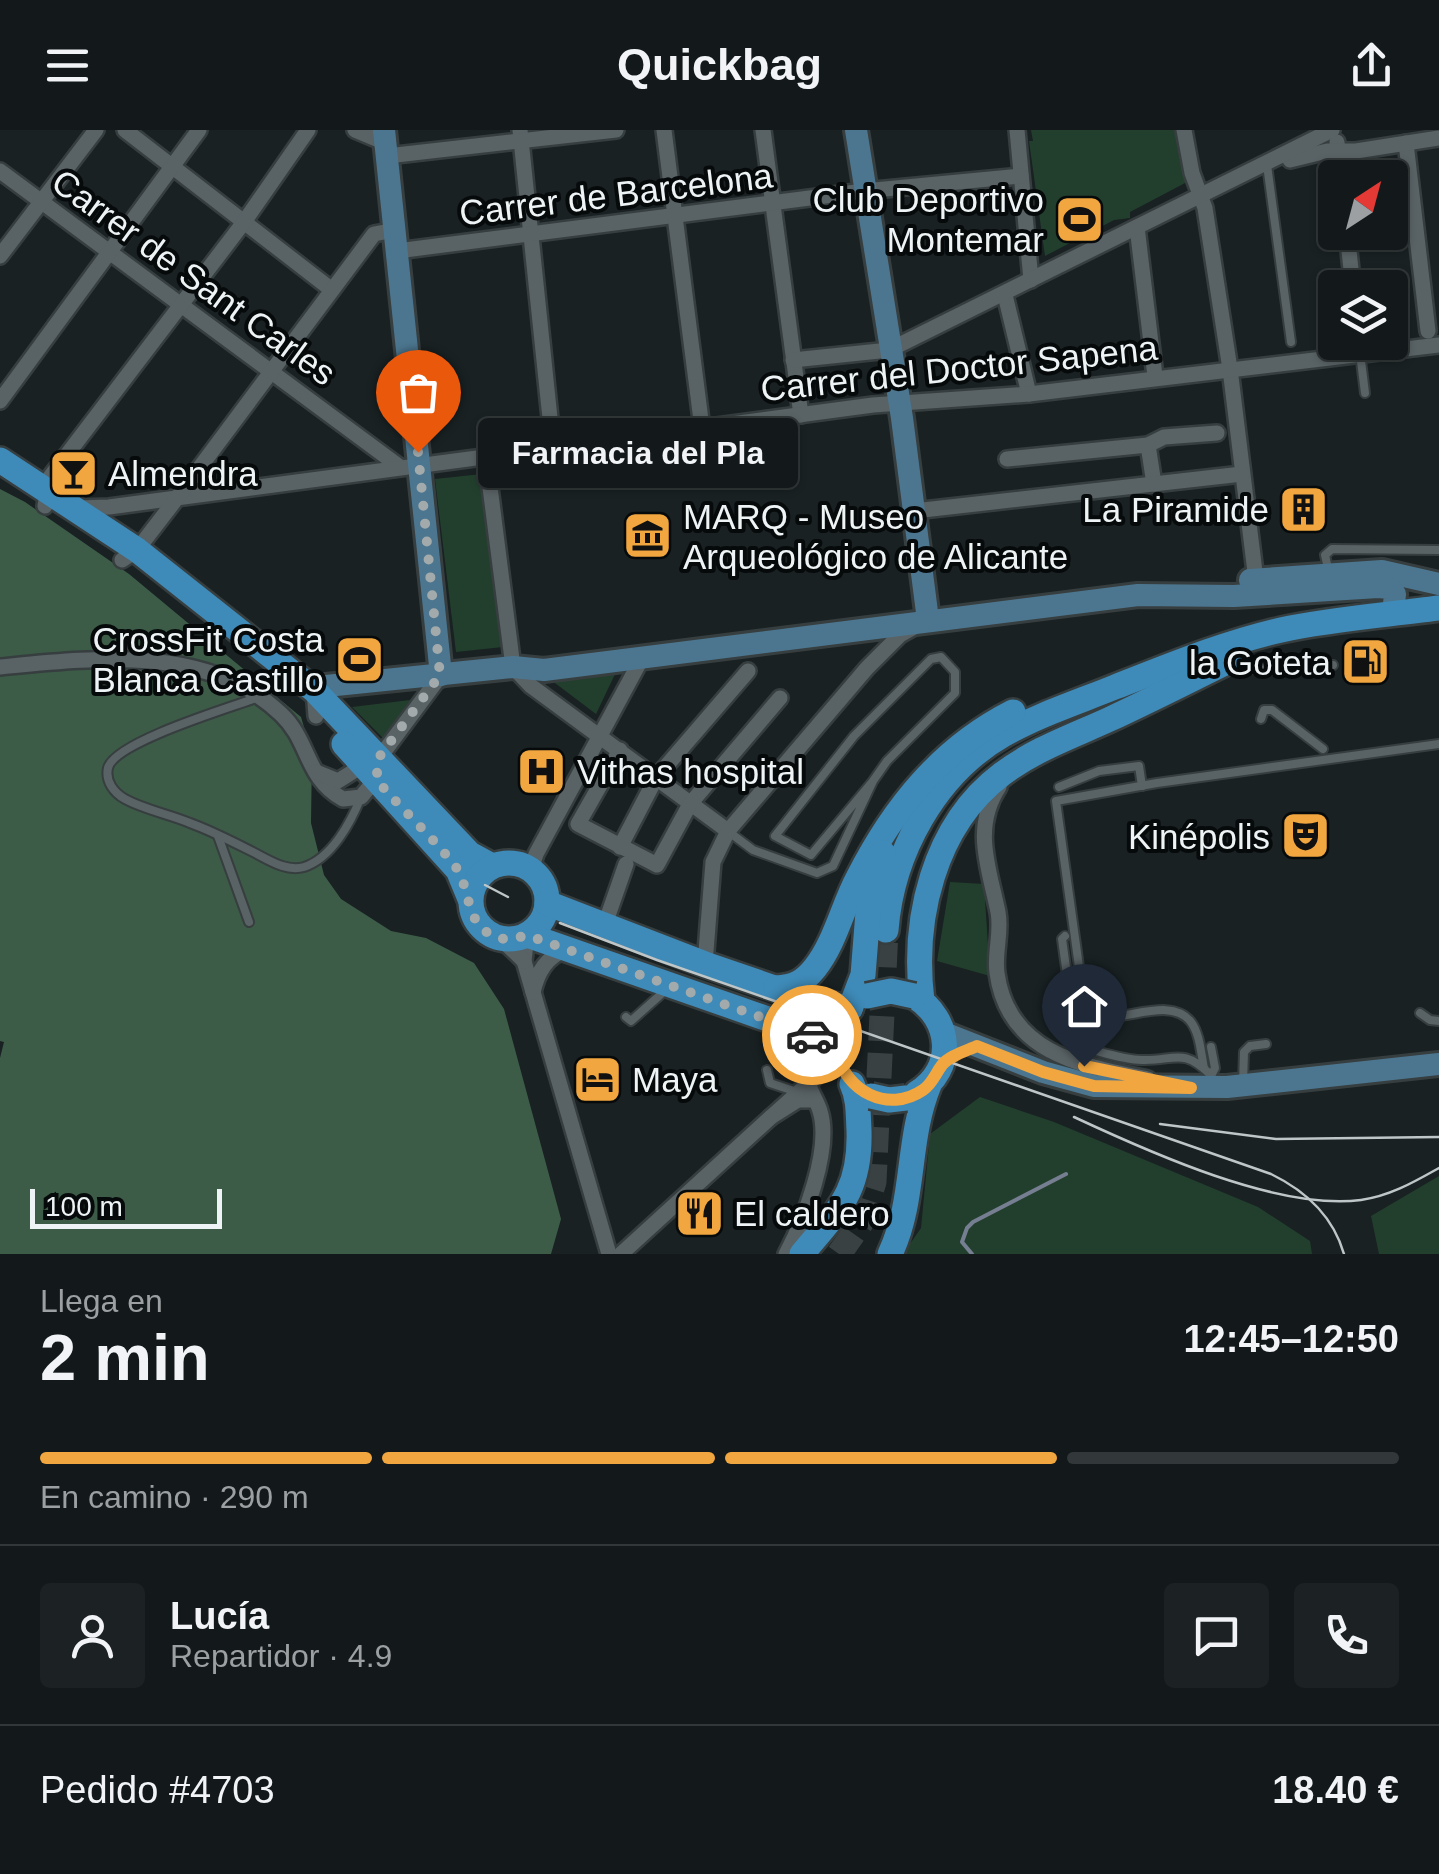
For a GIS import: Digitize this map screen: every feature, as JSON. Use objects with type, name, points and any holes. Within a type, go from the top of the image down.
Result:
[{"type":"main road","points":[[0,460],[45,498],[129,555]]},
{"type":"main road","points":[[0,478],[76,508],[129,555],[316,703],[370,774],[458,870],[478,924],[517,945],[566,949],[808,1033],[837,1055],[862,1090],[888,1100],[917,1091],[943,1062],[944,1033],[932,1010],[918,999],[891,991],[859,1002],[776,988],[547,903]]},
{"type":"main road","points":[[918,999],[927,893],[957,825],[999,776],[1042,748],[1280,630],[1439,608]]},
{"type":"main road","points":[[776,988],[792,987],[818,965],[858,877],[906,803],[956,746],[977,730],[1089,684],[1282,644],[1439,625]]},
{"type":"main road","points":[[894,932],[892,888],[901,860],[922,816],[974,756],[1001,736],[1037,718],[1218,660]]},
{"type":"main road","points":[[370,774],[470,854],[492,866]]},
{"type":"main road","points":[[837,1055],[840,1024],[859,1002],[874,880],[906,803]]},
{"type":"main road","points":[[470,898],[477,880],[492,866],[508,862],[531,870],[544,884],[547,903],[537,927],[517,945]]},
{"type":"main road","points":[[802,1254],[840,1212],[855,1180],[858,1096],[862,1090]]},
{"type":"main road","points":[[890,1254],[907,1204],[917,1091]]},
{"type":"street","points":[[0,256],[96,130]]},
{"type":"street","points":[[125,130],[332,290]]},
{"type":"street","points":[[0,401],[199,130]]},
{"type":"street","points":[[45,498],[50,477],[244,222],[308,130]]},
{"type":"street","points":[[355,130],[386,143],[616,130]]},
{"type":"street","points":[[664,130],[702,428]]},
{"type":"street","points":[[764,130],[801,414]]},
{"type":"street","points":[[856,130],[928,620]]},
{"type":"street","points":[[1017,130],[1031,280]]},
{"type":"street","points":[[1184,130],[1192,173],[1205,208],[1256,580]]},
{"type":"street","points":[[793,360],[891,354],[1334,130],[1339,160]]},
{"type":"street","points":[[520,136],[554,447]]},
{"type":"street","points":[[1267,165],[1338,150],[1356,151],[1439,138]]},
{"type":"street","points":[[0,666],[101,658],[155,663],[231,679],[289,722],[319,782],[331,792],[343,799],[370,774],[440,675],[410,467],[386,143]]},
{"type":"street","points":[[1406,143],[1428,331]]},
{"type":"street","name":"Carrer de Sant Carles","points":[[0,171],[410,467]]},
{"type":"street","name":"Carrer de Barcelona","points":[[396,241],[532,235],[864,191],[1021,176]]},
{"type":"street","points":[[1137,228],[1155,376]]},
{"type":"street","points":[[129,555],[177,498],[374,234],[396,241]]},
{"type":"street","points":[[1005,295],[1029,394]]},
{"type":"street","name":"Carrer del Doctor Sapena","points":[[1408,346],[1439,344]]},
{"type":"street","name":"Carrer del Doctor Sapena","points":[[410,467],[801,414],[1029,394],[1318,355]]},
{"type":"street","points":[[899,404],[888,418],[910,593],[928,620]]},
{"type":"street","points":[[1006,459],[1148,445],[1164,437],[1217,433]]},
{"type":"street","points":[[1148,445],[1154,484]]},
{"type":"street","points":[[486,456],[513,667],[531,686],[728,831]]},
{"type":"street","points":[[76,508],[410,467]]},
{"type":"street","points":[[914,510],[1242,474]]},
{"type":"street","points":[[1138,595],[1162,587],[1329,573],[1382,572],[1439,584]]},
{"type":"street","points":[[1200,595],[1257,585],[1321,582],[1329,573]]},
{"type":"street","points":[[316,703],[326,686],[513,667],[544,670],[1138,595],[1234,596],[1378,587],[1390,588],[1395,594],[1393,614]]},
{"type":"street","points":[[900,626],[910,593]]},
{"type":"street","points":[[705,964],[713,862],[728,831],[868,668],[900,635],[928,620]]},
{"type":"street","points":[[865,630],[873,646],[868,668]]},
{"type":"street","points":[[531,870],[642,658]]},
{"type":"street","points":[[620,847],[656,778],[748,671]]},
{"type":"street","points":[[620,750],[578,824],[657,866],[690,804],[780,698]]},
{"type":"street","points":[[1017,764],[992,798],[984,819],[983,847],[999,917],[997,974],[1015,1019],[1026,1033],[1057,1056],[1084,1066],[1244,1086],[1439,1064]]},
{"type":"street","points":[[313,770],[338,781],[370,774]]},
{"type":"street","points":[[604,927],[626,864]]},
{"type":"street","points":[[517,945],[610,1254]]},
{"type":"street","points":[[533,992],[540,969],[566,949]]},
{"type":"street","points":[[944,1033],[1043,1072],[1094,1086],[1204,1079]]},
{"type":"street","points":[[943,1062],[977,1046]]},
{"type":"street","points":[[622,1254],[837,1055]]},
{"type":"street","points":[[786,1254],[807,1215],[818,1168],[820,1112],[802,1088]]},
{"type":"street","points":[[771,1118],[798,1100],[814,1100]]},
{"type":"lane","points":[[1267,165],[1291,342]]},
{"type":"lane","points":[[1361,360],[1365,393]]},
{"type":"lane","points":[[1329,573],[1325,555],[1332,549],[1439,550]]},
{"type":"lane","points":[[728,831],[752,850],[817,873],[826,872],[873,780],[955,693],[955,672],[941,657],[931,659],[854,736],[775,836],[812,855],[873,780]]},
{"type":"lane","points":[[1218,660],[1271,670],[1333,665]]},
{"type":"lane","points":[[259,697],[132,745],[112,758],[108,767],[114,791],[125,800],[284,867],[303,867],[325,854],[352,820],[370,774]]},
{"type":"lane","points":[[1262,719],[1264,710],[1272,710],[1322,749]]},
{"type":"lane","points":[[1204,1079],[1194,1028],[1181,1014],[1168,1010],[1096,1017],[1088,1013],[1055,802],[1439,744]]},
{"type":"lane","points":[[1059,787],[1099,771],[1139,766],[1142,786]]},
{"type":"lane","points":[[218,836],[249,922]]},
{"type":"lane","points":[[1065,936],[1062,939],[1077,1046],[1141,1060],[1179,1055],[1204,1079]]},
{"type":"lane","points":[[626,1017],[631,1020],[669,986]]},
{"type":"lane","points":[[1420,1012],[1439,1021]]},
{"type":"lane","points":[[1244,1086],[1244,1052],[1250,1046],[1266,1044]]},
{"type":"lane","points":[[1204,1079],[1215,1068],[1211,1047]]},
{"type":"lane","points":[[767,1070],[770,1082],[802,1088]]},
{"type":"green space","name":"Club Deportivo Montemar","points":[[1031,130],[1179,130],[1187,182],[1130,212],[1130,218],[1114,220],[1045,256],[1029,141],[1033,141]]},
{"type":"green space","points":[[482,474],[503,647],[456,652],[435,479]]},
{"type":"green space","points":[[0,489],[129,574],[301,717],[312,754],[311,823],[324,875],[341,899],[391,931],[426,938],[474,963],[504,1009],[561,1219],[551,1254],[0,1254],[0,1058],[4,1042],[0,1041]]},
{"type":"green space","points":[[617,670],[596,714],[555,683],[556,680]]},
{"type":"green space","points":[[410,700],[383,738],[352,707]]},
{"type":"green space","points":[[950,882],[984,884],[990,976],[937,961]]},
{"type":"green space","points":[[980,1097],[1054,1122],[1258,1207],[1310,1241],[1312,1254],[903,1254],[921,1228],[930,1134]]},
{"type":"green space","points":[[1439,1176],[1439,1254],[1379,1254],[1371,1216]]},
{"type":"waterway","points":[[972,1254],[962,1242],[973,1222],[1066,1174]]},
{"type":"tunnel","points":[[839,1254],[861,1223],[874,1182],[886,930]]},
{"type":"tram line","points":[[485,885],[508,897]]},
{"type":"tram line","points":[[560,923],[1271,1174],[1296,1188],[1316,1206],[1333,1228],[1344,1254]]},
{"type":"tram line","points":[[1074,1117],[1176,1162],[1292,1197],[1328,1201],[1372,1198],[1402,1188],[1439,1168]]},
{"type":"tram line","points":[[1160,1124],[1276,1139],[1439,1137]]},
{"type":"way so far","points":[[418,452],[440,675],[380,756],[376,779],[458,870],[478,924],[492,936],[510,940],[526,935],[812,1035]]},
{"type":"place","name":"Club Deportivo Montemar","points":[[1079,219]]},
{"type":"place","name":"Farmacia del Pla","points":[[418,452]]},
{"type":"place","name":"Almendra","points":[[73,473]]},
{"type":"place","name":"La Piramide","points":[[1304,509]]},
{"type":"place","name":"MARQ - Museo Arqueológico de Alicante","points":[[648,536]]},
{"type":"place","name":"CrossFit Costa Blanca Castillo","points":[[359,659]]},
{"type":"place","name":"la Goteta","points":[[1366,662]]},
{"type":"place","name":"Vithas hospital","points":[[542,771]]},
{"type":"place","name":"Kinépolis","points":[[1305,836]]},
{"type":"place","name":"Maya","points":[[597,1079]]},
{"type":"place","name":"El caldero","points":[[699,1213]]},
{"type":"route","points":[[812,1035],[837,1052],[852,1084],[888,1100],[914,1095],[935,1078],[943,1062],[977,1046],[1043,1072],[1094,1086],[1191,1088],[1084,1066]]}]
